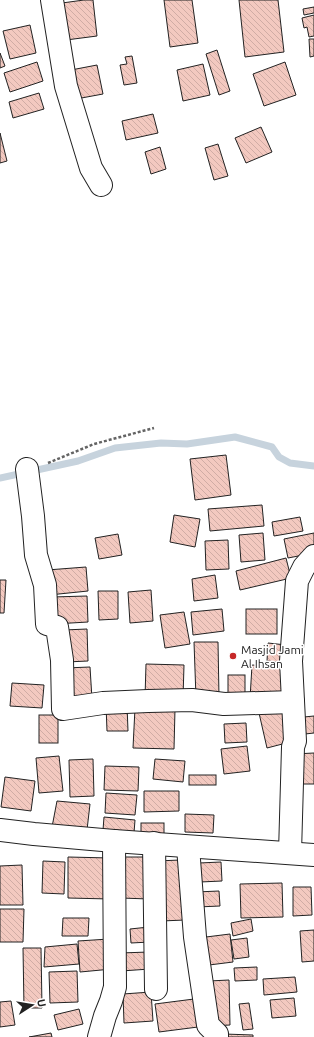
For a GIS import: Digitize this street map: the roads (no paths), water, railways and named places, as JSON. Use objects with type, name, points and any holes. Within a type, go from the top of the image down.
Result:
[{"type":"street","points":[[52,0],[66,86],[91,168],[101,185]]},
{"type":"street","points":[[27,469],[36,555],[44,585],[47,624],[57,627],[62,660],[63,710],[103,703],[148,701],[192,700],[224,704],[293,702]]},
{"type":"street","points":[[290,853],[295,741],[291,661],[297,581],[304,567],[314,556]]},
{"type":"street","points":[[0,830],[188,847],[314,855]]},
{"type":"street","points":[[99,1037],[115,986],[114,841]]},
{"type":"street","points":[[154,843],[156,989]]},
{"type":"street","points":[[188,847],[195,937],[208,1025],[217,1034],[217,1037]]},
{"type":"waterway","points":[[0,478],[78,461],[115,448],[161,443],[187,444],[235,437],[272,447],[279,457],[290,463],[314,466]]},
{"type":"place","name":"Masjid Jami Al Ihsan","points":[[233,656]]}]
